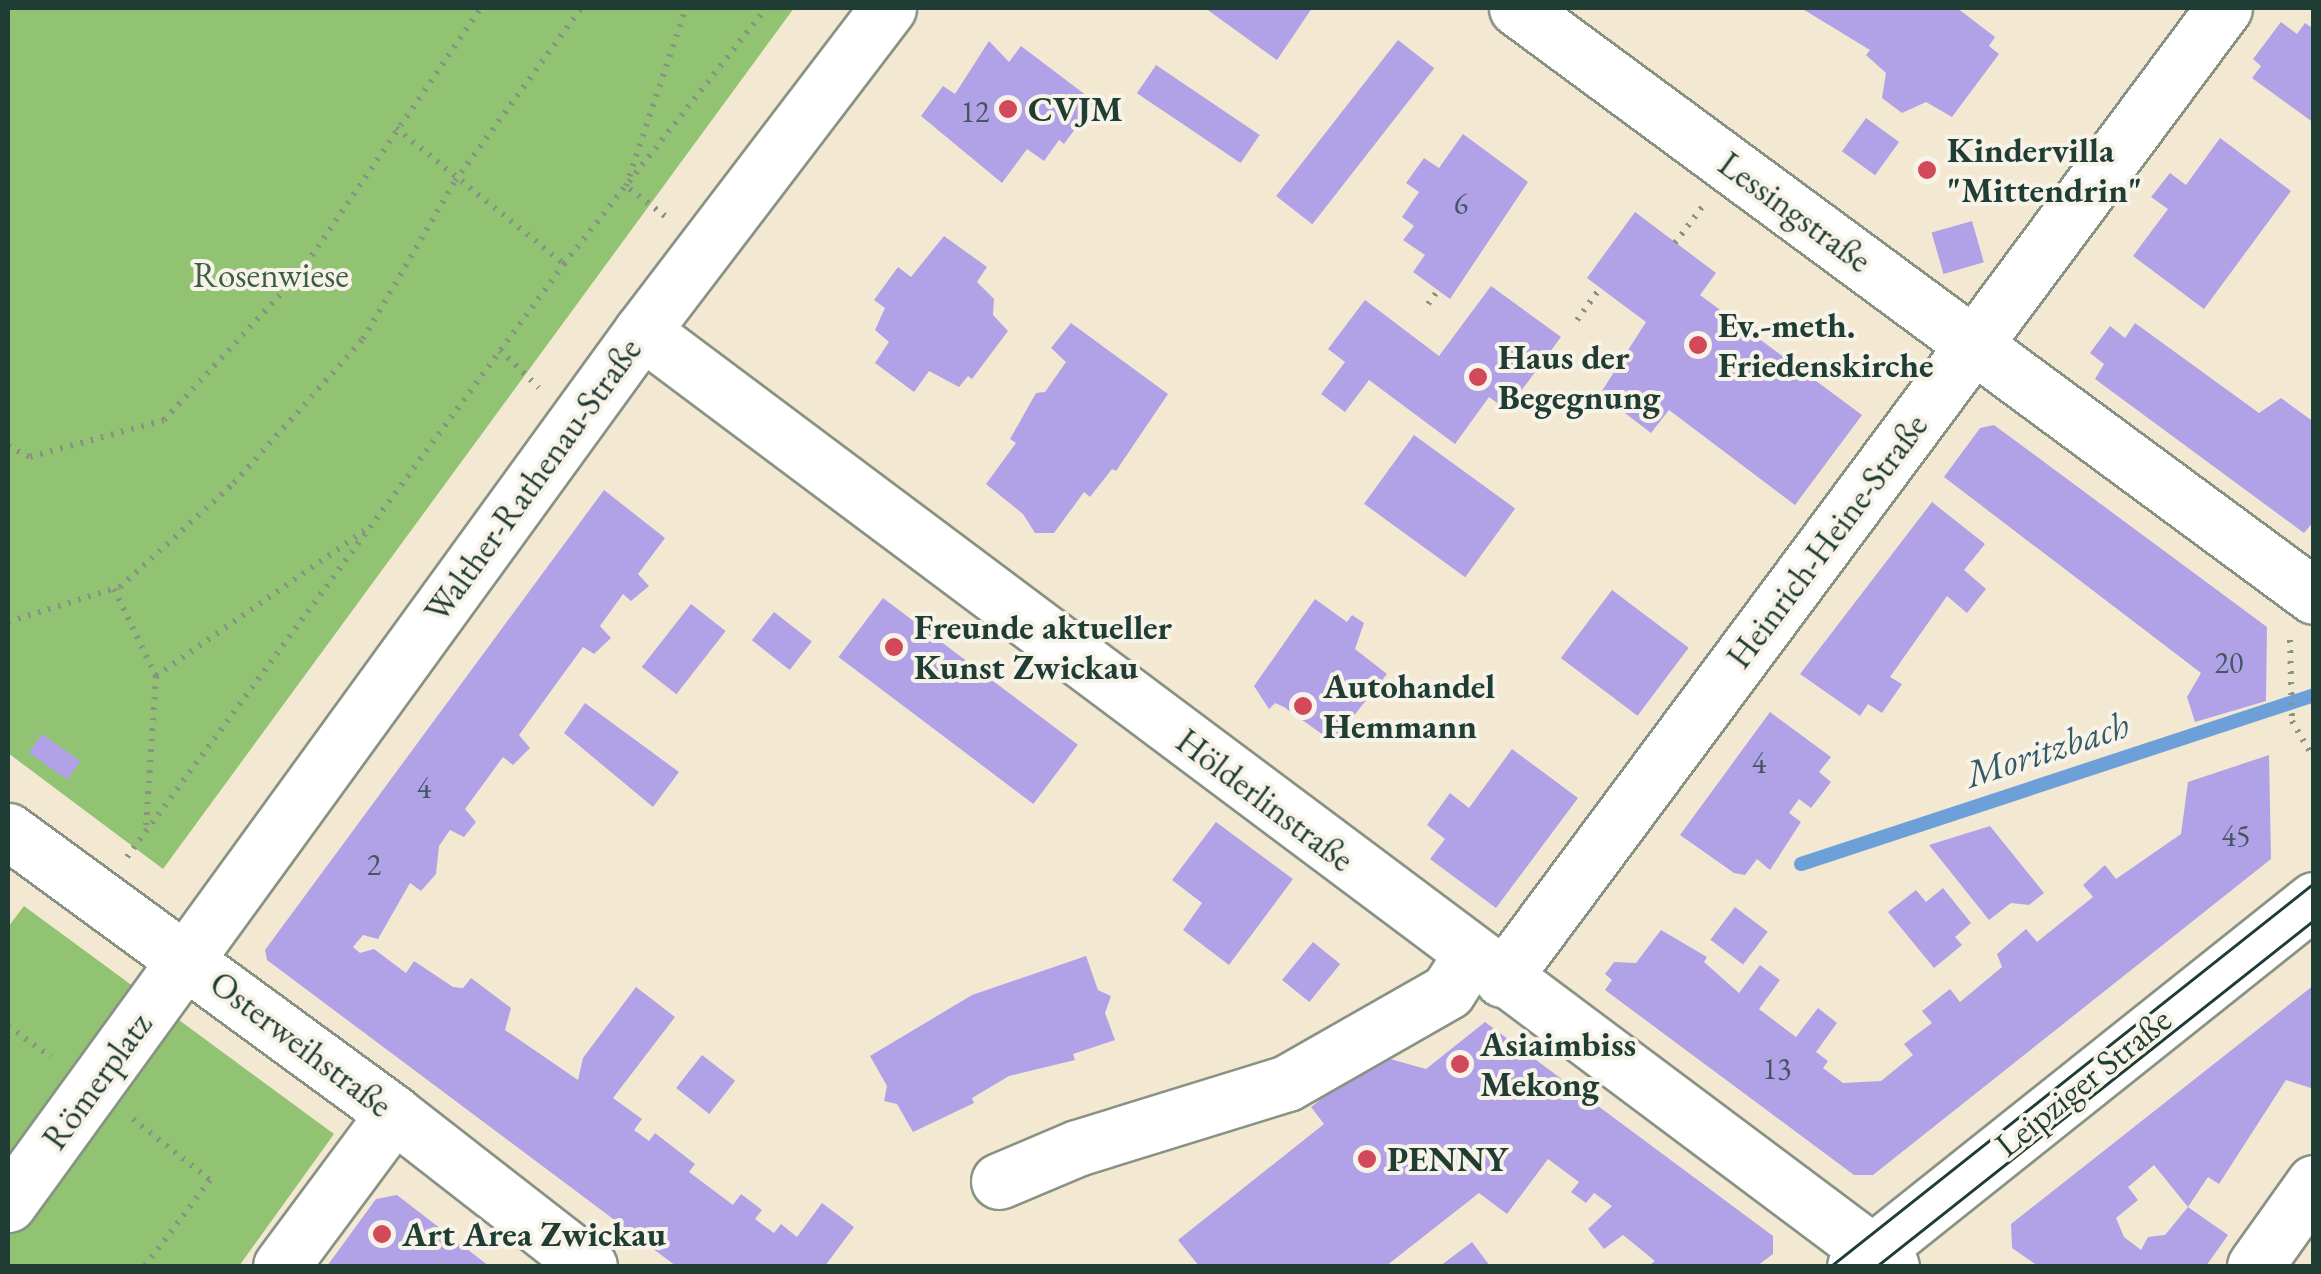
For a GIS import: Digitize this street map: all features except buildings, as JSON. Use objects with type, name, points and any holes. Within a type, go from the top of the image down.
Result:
[{"type":"street","name":"Walther-Rathenau-Straße","points":[[186,958],[642,331],[888,8]]},
{"type":"street","name":"Lessingstraße","points":[[1517,8],[1974,343],[2306,616]]},
{"type":"street","name":"Heinrich-Heine-Straße","points":[[998,1181],[1077,1148],[1288,1083],[1487,967],[1974,343],[2224,8]]},
{"type":"street","name":"Hölderlinstraße","points":[[642,331],[1873,1262]]},
{"type":"street","name":"Osterweihstraße","points":[[8,831],[186,958],[589,1266]]},
{"type":"street","name":"Leipziger Straße","points":[[1873,1262],[2314,900]]},
{"type":"street","name":"Römerplatz","points":[[8,1204],[186,958]]},
{"type":"street","points":[[281,1266],[394,1114]]},
{"type":"street","points":[[2255,1266],[2314,1183]]},
{"type":"path","points":[[8,446],[30,457],[164,420],[300,273],[480,8]]},
{"type":"path","points":[[8,622],[114,589],[234,483],[363,339],[459,176],[581,8]]},
{"type":"path","points":[[626,186],[686,8]]},
{"type":"path","points":[[99,895],[564,264],[766,8]]},
{"type":"path","points":[[396,128],[564,264]]},
{"type":"path","points":[[1576,320],[1600,288]]},
{"type":"path","points":[[1428,304],[1438,290]]},
{"type":"path","points":[[156,676],[371,526]]},
{"type":"path","points":[[114,589],[156,676],[146,832]]},
{"type":"path","points":[[2306,616],[2285,642],[2292,686],[2292,722],[2314,759]]},
{"type":"path","points":[[8,1026],[210,1180],[145,1266]]},
{"type":"green space","name":"Rosenwiese","points":[[8,8],[794,8],[163,869],[8,753]]},
{"type":"green space","points":[[24,906],[334,1134],[239,1266],[8,1266],[8,927]]},
{"type":"waterway","name":"Moritzbach","points":[[1801,864],[2314,695]]},
{"type":"tram line","points":[[1831,1266],[2314,883]]},
{"type":"tram line","points":[[1877,1266],[2314,920]]},
{"type":"place","name":"CVJM","points":[[1008,109]]},
{"type":"place","name":"Kindervilla \"Mittendrin\"","points":[[1927,170]]},
{"type":"place","name":"Ev.-meth. Friedenskirche","points":[[1698,345]]},
{"type":"place","name":"Haus der Begegnung","points":[[1478,377]]},
{"type":"place","name":"Freunde aktueller Kunst Zwickau","points":[[894,647]]},
{"type":"place","name":"Autohandel Hemmann","points":[[1303,706]]},
{"type":"place","name":"Asiaimbiss Mekong","points":[[1460,1064]]},
{"type":"place","name":"PENNY","points":[[1367,1159]]},
{"type":"place","name":"Art Area Zwickau","points":[[382,1234]]}]
